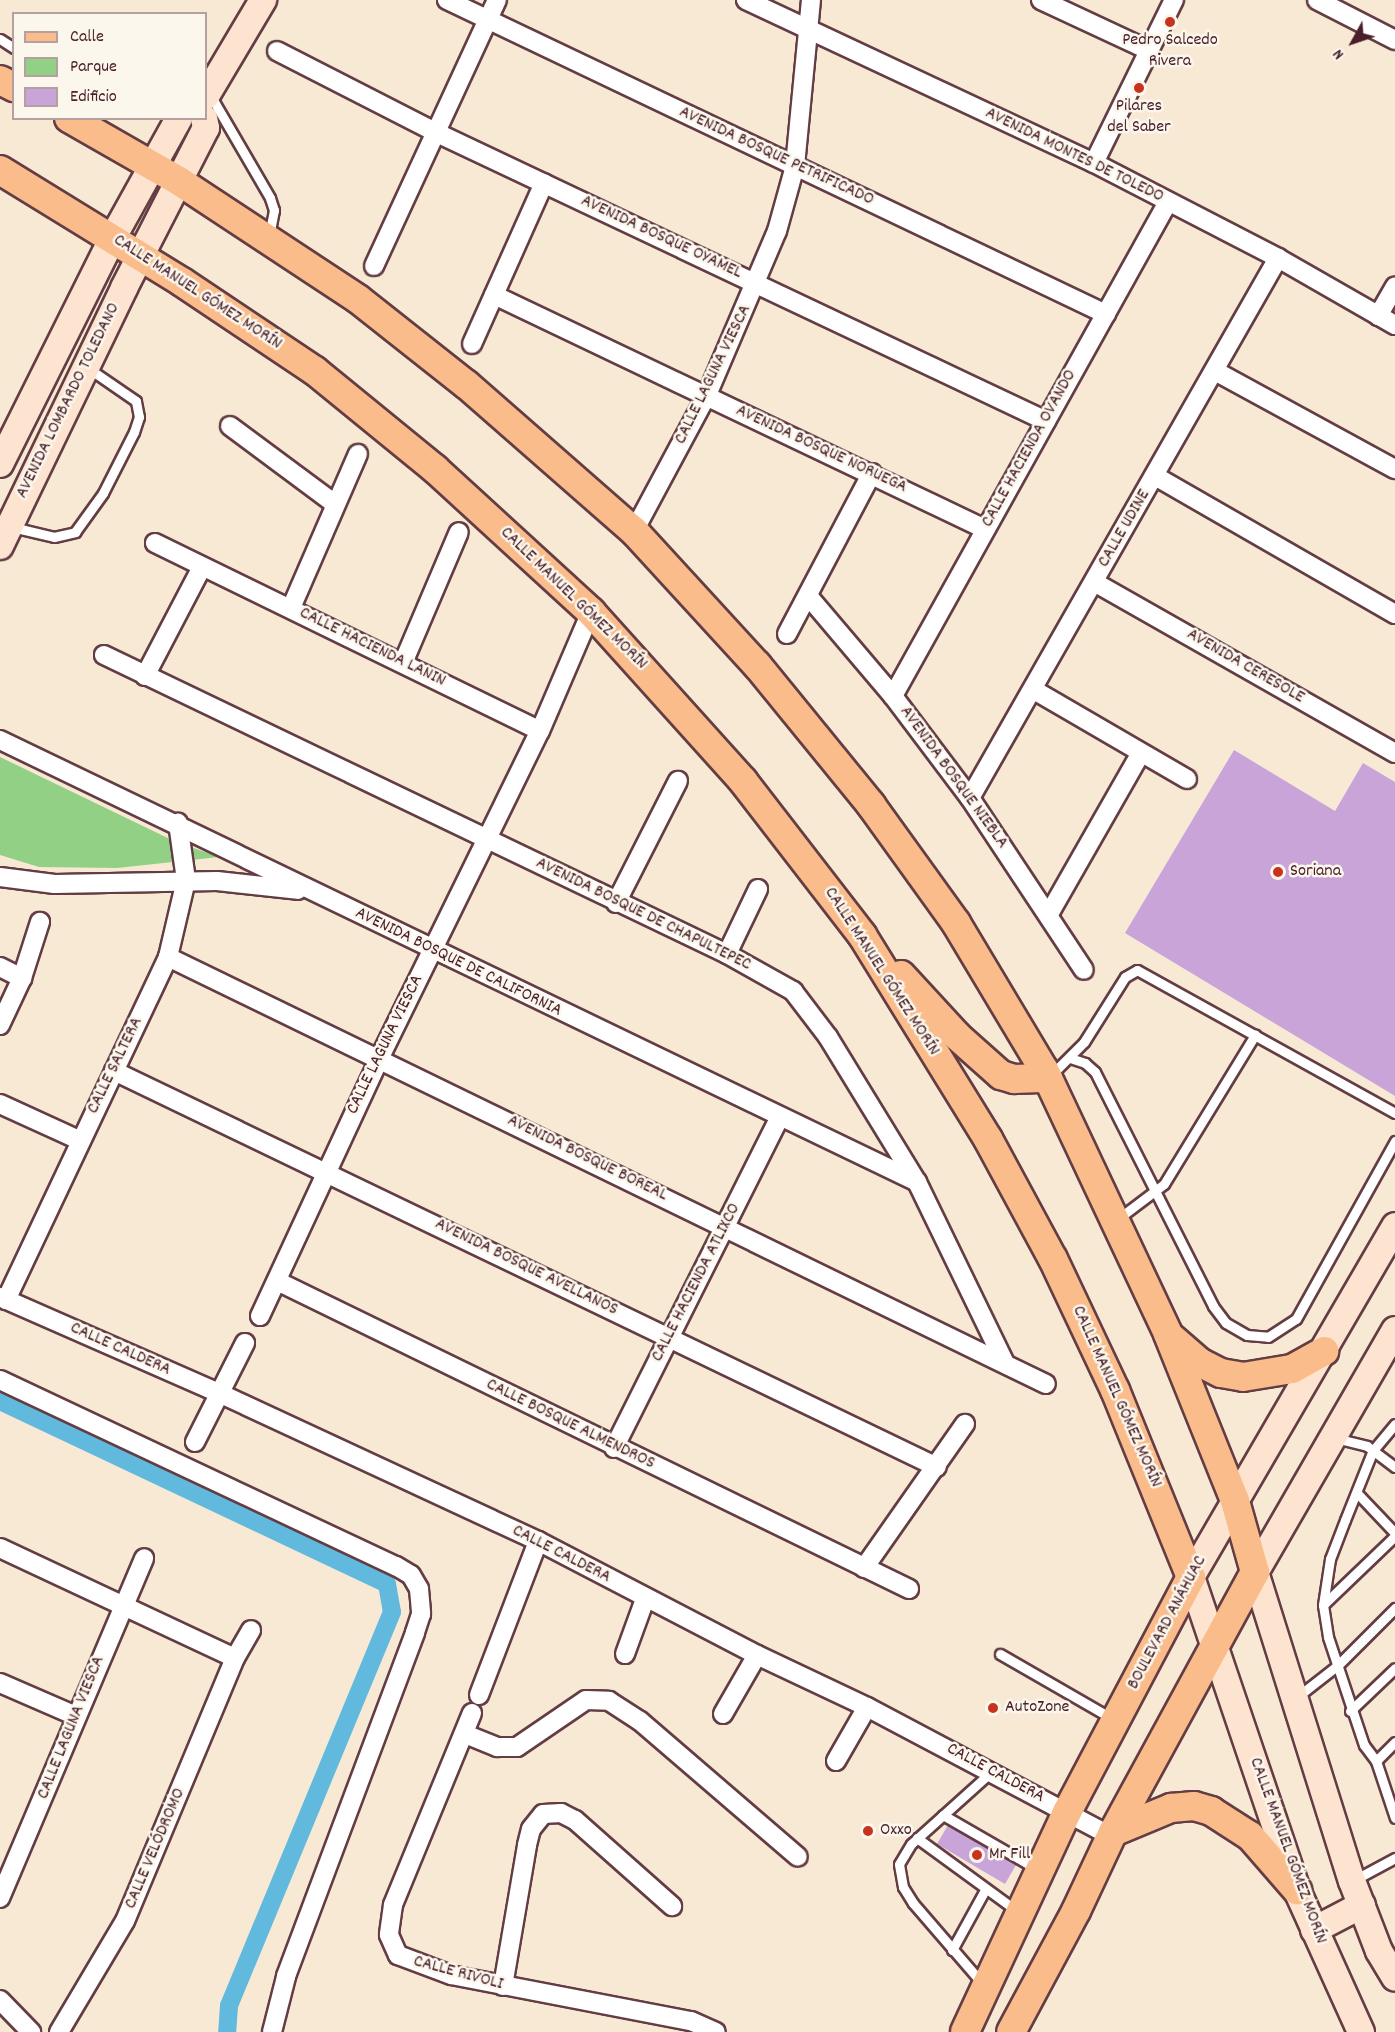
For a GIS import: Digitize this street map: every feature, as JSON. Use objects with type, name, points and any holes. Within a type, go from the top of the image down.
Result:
[{"type":"main road","points":[[75,120],[179,181],[268,238],[422,348],[634,531],[757,665],[871,805],[956,923],[1048,1077],[1168,1334],[1235,1501],[1255,1572],[1213,1643],[1112,1834],[1076,1911],[1011,2032]]},
{"type":"main road","name":"CALLE MANUEL GÓMEZ MORÍN","points":[[0,170],[264,334],[357,404],[435,469],[591,612],[743,781],[862,935],[988,1139],[1053,1259],[1124,1410],[1191,1577]]},
{"type":"main road","points":[[862,935],[984,1063],[1014,1079],[1048,1077]]},
{"type":"main road","points":[[1168,1334],[1201,1363],[1221,1373],[1243,1377],[1292,1369],[1324,1352]]},
{"type":"main road","name":"BOULEVARD ANÁHUAC","points":[[965,2032],[1067,1812],[1191,1577]]},
{"type":"main road","points":[[1112,1834],[1171,1808],[1194,1806],[1211,1811],[1250,1836],[1298,1890]]},
{"type":"street","points":[[207,90],[263,0]]},
{"type":"street","name":"AVENIDA BOSQUE PETRIFICADO","points":[[447,0],[1106,314]]},
{"type":"street","points":[[374,266],[497,0]]},
{"type":"street","name":"AVENIDA MONTES DE TOLEDO","points":[[746,0],[1094,163],[1278,258],[1395,326]]},
{"type":"street","name":"CALLE LAGUNA VIESCA","points":[[634,531],[706,395],[758,284],[795,166],[811,0]]},
{"type":"street","points":[[1041,0],[1149,50]]},
{"type":"street","points":[[1094,163],[1174,0]]},
{"type":"street","points":[[1317,0],[1395,40]]},
{"type":"street","name":"AVENIDA BOSQUE OYAMEL","points":[[277,51],[435,132],[1046,421]]},
{"type":"street","name":"AVENIDA LOMBARDO TOLEDANO","points":[[0,464],[112,239],[178,120]]},
{"type":"street","name":"AVENIDA LOMBARDO TOLEDANO","points":[[5,536],[140,256],[206,128],[204,120]]},
{"type":"street","points":[[472,344],[544,183]]},
{"type":"street","name":"CALLE HACIENDA OVANDO","points":[[893,696],[1168,202]]},
{"type":"street","name":"CALLE UDINE","points":[[970,798],[1034,690],[1278,258]]},
{"type":"street","points":[[1378,316],[1395,286]]},
{"type":"street","name":"AVENIDA BOSQUE NORUEGA","points":[[494,295],[872,473],[985,529]]},
{"type":"street","points":[[1215,371],[1395,469]]},
{"type":"street","points":[[230,426],[335,504]]},
{"type":"street","points":[[291,608],[358,454]]},
{"type":"street","points":[[787,634],[809,597],[872,473]]},
{"type":"street","points":[[1155,476],[1395,614]]},
{"type":"street","points":[[403,663],[459,532]]},
{"type":"street","name":"CALLE HACIENDA LANIN","points":[[155,543],[540,731]]},
{"type":"street","points":[[145,676],[202,567]]},
{"type":"street","name":"AVENIDA CERESOLE","points":[[1094,582],[1395,753]]},
{"type":"street","name":"AVENIDA BOSQUE NIEBLA","points":[[809,597],[893,696],[970,798],[1084,970]]},
{"type":"street","name":"CALLE LAGUNA VIESCA","points":[[260,1316],[380,1057],[540,731],[591,612]]},
{"type":"street","name":"AVENIDA BOSQUE DE CHAPULTEPEC","points":[[104,655],[778,980],[803,1001],[917,1182],[1005,1363]]},
{"type":"street","points":[[1034,690],[1187,779]]},
{"type":"street","name":"AVENIDA BOSQUE DE CALIFORNIA","points":[[0,740],[178,823],[431,951],[779,1119],[917,1182]]},
{"type":"street","points":[[1049,914],[1140,753]]},
{"type":"street","points":[[616,903],[678,781]]},
{"type":"street","name":"CALLE SALTERA","points":[[3,1299],[168,957],[186,880],[178,823]]},
{"type":"street","points":[[0,877],[55,884],[186,880],[244,882],[314,892]]},
{"type":"street","points":[[727,954],[758,890]]},
{"type":"street","points":[[0,1025],[22,978],[40,922]]},
{"type":"street","name":"AVENIDA BOSQUE BOREAL","points":[[168,957],[380,1057],[1046,1384]]},
{"type":"street","points":[[0,968],[22,978]]},
{"type":"street","name":"AVENIDA BOSQUE AVELLANOS","points":[[114,1071],[937,1467]]},
{"type":"street","points":[[0,1104],[79,1140]]},
{"type":"street","name":"CALLE HACIENDA ATLIXCO","points":[[614,1448],[779,1119]]},
{"type":"street","name":"BOULEVARD ANÁHUAC","points":[[1191,1577],[1324,1352],[1395,1226]]},
{"type":"street","name":"CALLE BOSQUE ALMENDROS","points":[[276,1281],[614,1448],[909,1589]]},
{"type":"street","name":"CALLE CALDERA","points":[[3,1299],[219,1393],[538,1541],[645,1599],[867,1707],[1112,1834]]},
{"type":"street","points":[[1395,1330],[1388,1347],[1332,1438],[1255,1572],[1352,1881],[1379,1951],[1395,1978]]},
{"type":"street","points":[[195,1442],[245,1343]]},
{"type":"street","points":[[0,1380],[396,1566],[411,1575],[419,1589],[421,1614],[416,1633],[286,1977],[272,2032]]},
{"type":"street","points":[[864,1568],[965,1424]]},
{"type":"street","points":[[479,1695],[538,1541]]},
{"type":"street","points":[[0,1548],[124,1604],[235,1658]]},
{"type":"street","name":"CALLE LAGUNA VIESCA","points":[[0,1898],[74,1715],[144,1558]]},
{"type":"street","name":"CALLE MANUEL GÓMEZ MORÍN","points":[[1191,1577],[1298,1890],[1361,2032]]},
{"type":"street","points":[[625,1654],[645,1599]]},
{"type":"street","name":"CALLE VELÓDROMO","points":[[59,2032],[141,1888],[235,1658],[251,1630]]},
{"type":"street","points":[[723,1714],[757,1655]]},
{"type":"street","points":[[0,1683],[74,1715]]},
{"type":"street","points":[[465,1734],[496,1747],[517,1747],[586,1700],[609,1701],[640,1721],[798,1857]]},
{"type":"street","points":[[836,1761],[867,1707]]},
{"type":"street","name":"CALLE RIVOLI","points":[[472,1713],[393,1905],[389,1935],[398,1955],[409,1962],[503,1986],[691,2021],[716,2032]]},
{"type":"street","points":[[503,1986],[527,1845],[531,1829],[543,1814],[561,1812],[574,1820],[672,1906]]},
{"type":"street","points":[[1314,1930],[1362,1905]]},
{"type":"street","points":[[0,2000],[31,2032]]},
{"type":"lane","points":[[207,94],[274,210],[268,238]]},
{"type":"lane","points":[[5,536],[54,537],[75,532],[103,493],[134,432],[139,417],[136,401],[86,366]]},
{"type":"lane","points":[[1048,1077],[1070,1058],[1093,1029],[1125,977],[1137,970],[1395,1113]]},
{"type":"lane","points":[[1115,1221],[1156,1192],[1184,1156],[1255,1035]]},
{"type":"lane","points":[[1070,1058],[1085,1063],[1095,1072],[1213,1306],[1226,1323],[1247,1335],[1268,1337],[1288,1328],[1302,1310],[1395,1142]]},
{"type":"lane","points":[[1395,1424],[1374,1450],[1330,1559],[1323,1605],[1328,1637],[1350,1711],[1364,1745],[1376,1761],[1392,1801],[1395,1818]]},
{"type":"lane","points":[[1332,1438],[1354,1441],[1374,1450],[1395,1467]]},
{"type":"lane","points":[[1323,1605],[1395,1534],[1357,1492]]},
{"type":"lane","points":[[1295,1698],[1338,1665],[1395,1608]]},
{"type":"lane","points":[[1000,1654],[1115,1720]]},
{"type":"lane","points":[[1350,1711],[1395,1668]]},
{"type":"lane","points":[[1376,1761],[1395,1742]]},
{"type":"lane","points":[[986,1987],[913,1903],[899,1875],[903,1854],[917,1838],[991,1772]]},
{"type":"lane","points":[[943,1815],[1039,1870]]},
{"type":"lane","points":[[917,1838],[985,1890],[1020,1913]]},
{"type":"lane","points":[[1352,1881],[1395,1858]]},
{"type":"lane","points":[[952,1950],[985,1890]]},
{"type":"green space","points":[[0,757],[174,841],[219,857],[117,868],[39,867],[0,855]]},
{"type":"building","name":"Soriana","points":[[1234,750],[1335,811],[1363,763],[1395,782],[1395,1096],[1125,933]]},
{"type":"building","name":"Mr Fill","points":[[948,1825],[1016,1865],[1005,1884],[937,1844]]},
{"type":"waterway","points":[[0,1401],[387,1584],[392,1612],[229,2006],[227,2032]]},
{"type":"place","name":"Pedro Salcedo Rivera","points":[[1170,22]]},
{"type":"place","name":"Pilares del Saber","points":[[1139,88]]},
{"type":"place","name":"Soriana","points":[[1278,872]]},
{"type":"place","name":"AutoZone","points":[[993,1708]]},
{"type":"place","name":"Oxxo","points":[[868,1831]]},
{"type":"place","name":"Mr Fill","points":[[977,1855]]}]
